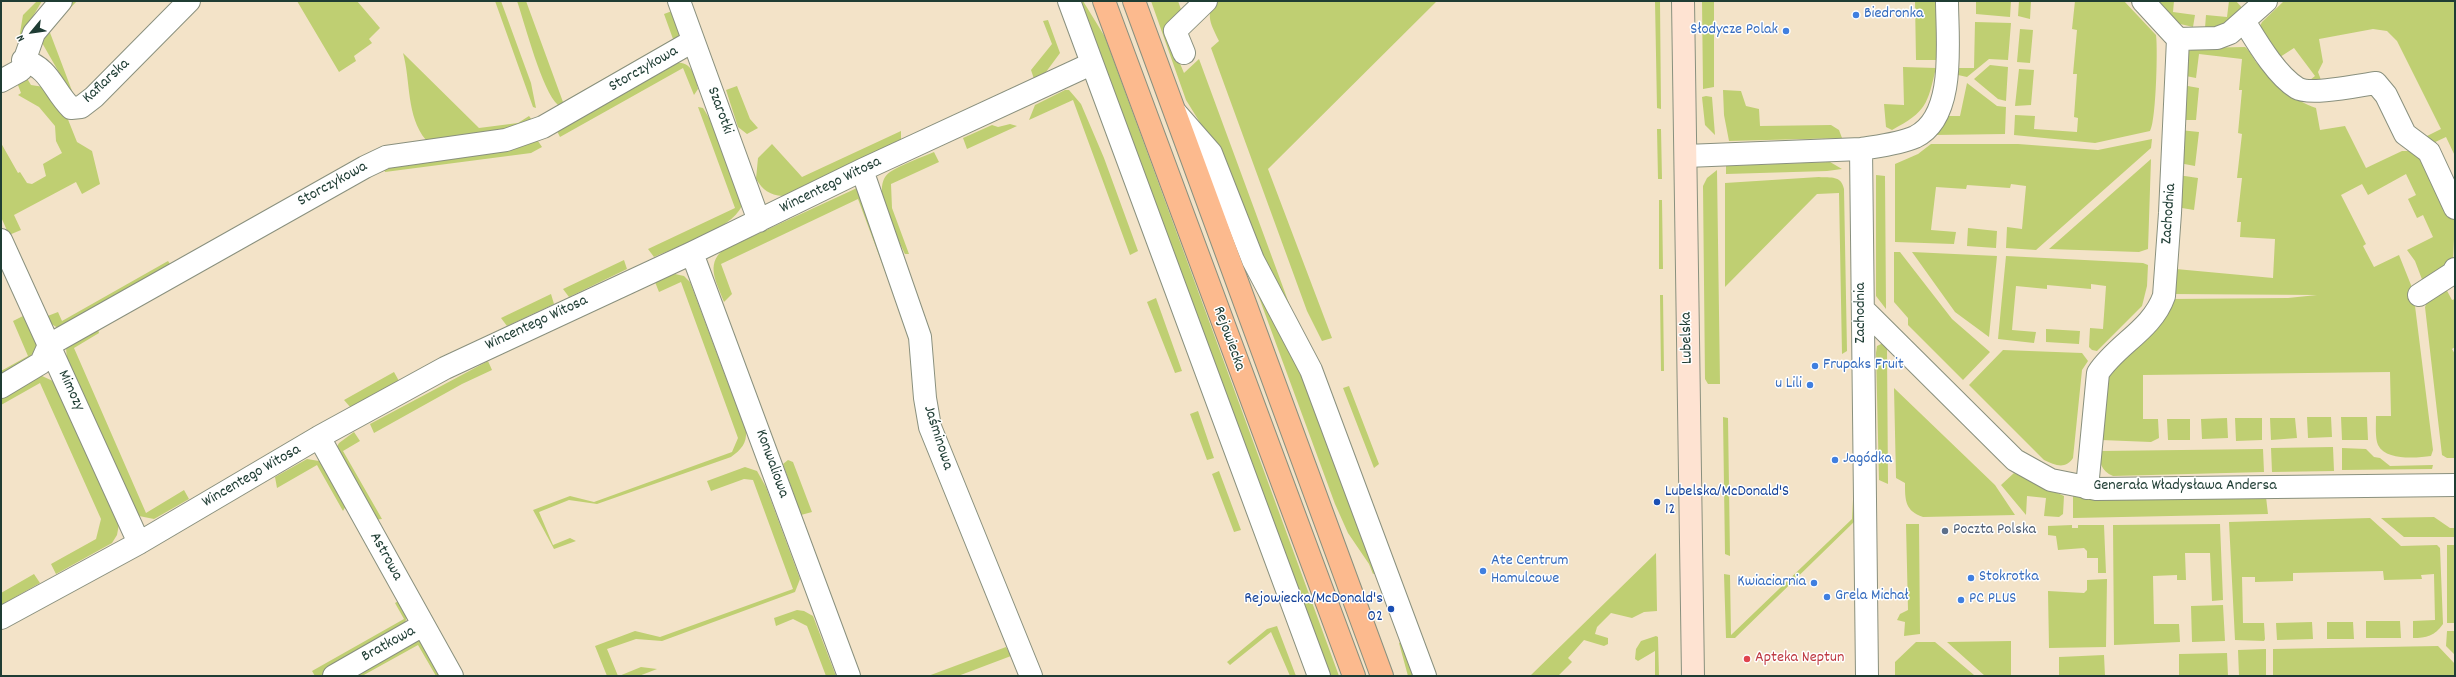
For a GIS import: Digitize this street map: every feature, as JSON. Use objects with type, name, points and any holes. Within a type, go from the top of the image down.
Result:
[{"type":"highway","name":"Rejowiecka","points":[[1104,1],[1354,676]]},
{"type":"highway","name":"Rejowiecka","points":[[1134,1],[1382,676]]},
{"type":"main road","name":"Lubelska","points":[[1682,1],[1686,156],[1693,676]]},
{"type":"street","points":[[1,81],[21,70],[23,60],[34,33],[61,1]]},
{"type":"street","name":"Kaflarska","points":[[23,60],[36,65],[44,71],[59,95],[71,108],[81,107],[189,1]]},
{"type":"street","name":"Szarotki","points":[[679,1],[759,221]]},
{"type":"street","points":[[1069,1],[1319,676]]},
{"type":"street","points":[[1184,53],[1175,31],[1206,1]]},
{"type":"street","points":[[1686,156],[1862,149],[1884,146],[1915,137],[1926,129],[1942,106],[1946,73],[1947,1]]},
{"type":"street","points":[[2142,1],[2178,39],[2217,38],[2230,33],[2266,1]]},
{"type":"street","points":[[2244,21],[2270,62],[2298,89],[2310,91],[2376,83],[2386,95],[2405,134],[2430,152],[2455,208]]},
{"type":"street","name":"Zachodnia","points":[[2087,488],[2098,373],[2106,360],[2153,318],[2160,308],[2164,296],[2170,213],[2178,39]]},
{"type":"street","name":"Storczykowa","points":[[49,345],[364,167],[386,157],[506,140],[543,127],[693,41]]},
{"type":"street","name":"Wincentego Witosa","points":[[1,618],[139,543],[320,437],[487,347],[692,253],[862,170],[1016,101],[1092,64]]},
{"type":"street","name":"Rejowiecka","points":[[1176,113],[1211,153],[1253,260],[1311,370],[1425,676]]},
{"type":"street","name":"Zachodnia","points":[[1862,149],[1867,676]]},
{"type":"street","name":"Jaśminowa","points":[[862,170],[920,337],[925,398],[930,427],[1031,676]]},
{"type":"street","name":"Mimozy","points":[[1,240],[139,543]]},
{"type":"street","name":"Konwaliowa","points":[[692,253],[849,676]]},
{"type":"street","points":[[2419,295],[2453,273],[2455,269]]},
{"type":"street","name":"Generała Władysława Andersa","points":[[1863,309],[2015,460],[2051,480],[2087,488],[2341,488],[2455,485]]},
{"type":"street","points":[[1,387],[41,363],[49,345]]},
{"type":"street","name":"Astrowa","points":[[320,437],[452,676]]},
{"type":"street","name":"Bratkowa","points":[[334,676],[423,625]]},
{"type":"green space","points":[[37,1],[42,1],[26,28],[23,40],[19,39],[23,15]]},
{"type":"green space","points":[[73,1],[77,1],[49,30],[77,104],[41,41],[46,29]]},
{"type":"green space","points":[[297,1],[357,1],[380,28],[369,39],[372,43],[354,56],[356,61],[339,72]]},
{"type":"green space","points":[[495,1],[501,1],[531,83],[536,108],[533,107]]},
{"type":"green space","points":[[517,1],[526,1],[563,102],[673,39],[664,14],[672,11],[680,36],[679,39],[562,105],[558,105],[546,86],[540,72]]},
{"type":"green space","points":[[1076,1],[1083,1],[1105,37],[1339,676],[1326,676]]},
{"type":"green space","points":[[1151,1],[1178,1],[1182,12],[1165,28],[1184,73],[1199,59],[1294,317],[1257,254],[1204,129],[1186,100]]},
{"type":"green space","points":[[1218,1],[1437,1],[1268,169],[1332,338],[1322,341],[1307,311],[1211,48],[1219,41],[1210,20],[1211,10]]},
{"type":"green space","points":[[1655,1],[1660,1],[1661,109],[1657,108]]},
{"type":"green space","points":[[1702,1],[1714,1],[1714,87],[1703,89]]},
{"type":"green space","points":[[1915,1],[1937,1],[1936,60],[1916,60]]},
{"type":"green space","points":[[1976,1],[2011,1],[2010,17],[1976,14]]},
{"type":"green space","points":[[2019,1],[2031,1],[2030,19],[2018,16]]},
{"type":"green space","points":[[2075,1],[2124,1],[2156,35],[2157,69],[2155,101],[2154,115],[2150,131],[2095,143],[2014,135],[2015,115],[2035,116],[2034,129],[2077,132],[2078,118],[2074,117],[2077,74],[2073,74],[2077,30],[2072,29]]},
{"type":"green space","points":[[2156,1],[2174,1],[2173,12],[2195,15],[2193,27],[2176,23]]},
{"type":"green space","points":[[2229,1],[2236,1],[2245,11],[2231,25],[2205,28],[2206,15],[2227,17]]},
{"type":"green space","points":[[2284,1],[2455,1],[2455,156],[2446,137],[2431,144],[2421,139],[2441,129],[2397,41],[2387,31],[2373,29],[2319,39],[2323,62],[2318,72],[2321,80],[2305,84],[2315,76],[2294,48],[2280,57],[2259,28],[2262,22]]},
{"type":"green space","points":[[1048,20],[1060,53],[1046,72],[1034,79],[1031,70],[1052,44],[1043,21]]},
{"type":"green space","points":[[1975,22],[2011,23],[2008,60],[1989,59],[1967,77],[1958,75],[1957,68],[1974,68]]},
{"type":"green space","points":[[2020,29],[2033,30],[2030,63],[2017,62]]},
{"type":"green space","points":[[2245,47],[2256,62],[2276,83],[2299,100],[2316,108],[2320,130],[2345,126],[2366,168],[2402,151],[2417,151],[2455,218],[2453,260],[2423,282],[2415,261],[2407,250],[2433,237],[2423,215],[2417,218],[2408,199],[2416,195],[2406,174],[2368,195],[2362,184],[2341,195],[2366,244],[2363,246],[2374,267],[2399,255],[2413,290],[2433,450],[2431,456],[2410,458],[2395,456],[2388,454],[2378,445],[2376,435],[2376,416],[2391,416],[2390,372],[2143,375],[2143,419],[2158,419],[2159,438],[2151,442],[2101,440],[2106,377],[2110,371],[2163,321],[2169,311],[2171,299],[2288,298],[2317,295],[2172,294],[2176,269],[2273,278],[2275,239],[2240,237],[2241,222],[2237,222],[2242,178],[2237,178],[2242,134],[2238,133],[2242,90],[2239,90],[2242,59],[2199,54],[2196,78],[2181,75],[2185,53],[2195,48]]},
{"type":"green space","points":[[403,53],[479,128],[518,123],[529,116],[532,120],[523,127],[450,140],[426,140],[420,131],[412,110]]},
{"type":"green space","points":[[677,63],[686,65],[692,71],[698,89],[694,95],[683,68],[560,137],[556,129]]},
{"type":"green space","points":[[1990,65],[2008,67],[2006,101],[1998,99],[1974,79]]},
{"type":"green space","points":[[1903,67],[1936,68],[1930,91],[1924,106],[1912,118],[1892,130],[1886,127],[1884,104],[1904,105]]},
{"type":"green space","points":[[2019,69],[2034,70],[2031,105],[2015,106]]},
{"type":"green space","points":[[25,75],[31,85],[44,87],[67,117],[77,142],[92,151],[100,184],[82,194],[76,182],[14,215],[21,230],[9,235],[1,217],[1,143],[18,173],[20,172],[27,183],[32,184],[46,176],[43,164],[62,153],[56,141],[55,126],[39,107],[18,95],[21,93],[16,80]]},
{"type":"green space","points":[[1967,83],[1997,106],[2006,107],[2005,134],[1933,135],[1947,116],[1960,116]]},
{"type":"green space","points":[[2182,85],[2199,88],[2196,120],[2179,120]]},
{"type":"green space","points":[[737,86],[750,119],[758,128],[747,134],[738,127],[726,90]]},
{"type":"green space","points":[[1065,90],[1069,90],[1081,104],[1104,158],[1138,251],[1130,255],[1073,100],[1029,120],[1035,105]]},
{"type":"green space","points":[[1723,90],[1741,91],[1746,106],[1759,109],[1760,126],[1831,125],[1839,130],[1842,138],[1729,141],[1724,115]]},
{"type":"green space","points":[[1702,97],[1712,97],[1715,135],[1705,125]]},
{"type":"green space","points":[[698,107],[703,108],[714,126],[742,206],[736,215],[715,230],[654,257],[648,249],[735,208]]},
{"type":"green space","points":[[1010,124],[1017,126],[967,149],[963,138],[992,125],[998,127]]},
{"type":"green space","points":[[1657,129],[1661,129],[1662,179],[1658,179]]},
{"type":"green space","points":[[2180,130],[2199,132],[2195,166],[2179,163]]},
{"type":"green space","points":[[901,131],[901,141],[783,196],[767,191],[756,179],[758,158],[772,144],[802,177]]},
{"type":"green space","points":[[536,138],[542,147],[531,153],[385,172],[383,167]]},
{"type":"green space","points":[[2152,139],[2151,148],[2036,250],[2006,248],[2007,227],[2022,229],[2026,186],[2011,184],[2010,188],[1967,185],[1966,189],[1936,187],[1931,230],[1956,232],[1954,244],[1895,242],[1895,164],[1918,154],[1931,144],[2018,144],[2098,150]]},
{"type":"green space","points":[[934,152],[939,162],[891,184],[892,208],[909,254],[905,254],[886,212],[882,188],[884,179],[895,169]]},
{"type":"green space","points":[[2151,159],[2148,249],[2139,252],[2049,249]]},
{"type":"green space","points":[[1830,162],[1842,169],[1827,171],[1726,174],[1726,166]]},
{"type":"green space","points":[[1717,170],[1720,384],[1708,384],[1705,379],[1703,186],[1707,178]]},
{"type":"green space","points":[[1876,175],[1885,176],[1886,309],[1876,296]]},
{"type":"green space","points":[[2178,175],[2198,178],[2194,210],[2176,207]]},
{"type":"green space","points":[[1819,177],[1838,179],[1841,181],[1844,189],[1847,351],[1842,354],[1839,193],[1817,194],[1725,287],[1725,183]]},
{"type":"green space","points":[[857,188],[912,344],[858,199],[721,264],[732,294],[724,302],[714,274],[715,262],[723,250]]},
{"type":"green space","points":[[1659,200],[1662,200],[1663,269],[1659,269]]},
{"type":"green space","points":[[1968,228],[1997,231],[1996,248],[1967,246]]},
{"type":"green space","points":[[1894,252],[1900,252],[1952,319],[1990,352],[1963,380],[1908,325],[1908,318],[1894,302]]},
{"type":"green space","points":[[1912,252],[1997,256],[1989,337],[1955,312]]},
{"type":"green space","points":[[2006,256],[2143,263],[2148,265],[2147,286],[2142,306],[2097,351],[2092,350],[2089,347],[2090,328],[2103,329],[2106,286],[2091,284],[2091,289],[2047,285],[2047,289],[2016,286],[2012,330],[2036,332],[2034,343],[1998,339]]},
{"type":"green space","points":[[624,260],[627,269],[569,297],[563,289]]},
{"type":"green space","points":[[168,261],[172,267],[58,328],[48,322],[45,317],[58,312],[62,321]]},
{"type":"green space","points":[[675,274],[684,276],[690,282],[746,431],[744,443],[738,452],[731,457],[597,504],[569,500],[539,512],[553,545],[570,538],[576,541],[554,549],[533,510],[570,496],[594,502],[732,452],[738,438],[681,282],[659,292],[655,282]]},
{"type":"green space","points":[[1253,281],[1294,348],[1380,571],[1373,574],[1369,564],[1348,533],[1335,504]]},
{"type":"green space","points":[[2445,287],[2452,300],[2455,299],[2455,347],[2452,349],[2455,354],[2455,458],[2447,458],[2442,455],[2425,307],[2430,295]]},
{"type":"green space","points":[[551,294],[554,304],[507,326],[501,318]]},
{"type":"green space","points":[[1660,295],[1663,295],[1664,371],[1661,371]]},
{"type":"green space","points":[[1156,298],[1182,371],[1175,373],[1147,302]]},
{"type":"green space","points":[[25,315],[37,346],[33,357],[1,378],[1,371],[28,356],[13,321]]},
{"type":"green space","points":[[98,329],[99,333],[74,348],[146,513],[184,490],[189,499],[154,519],[139,516],[67,360],[66,348]]},
{"type":"green space","points":[[2046,329],[2080,331],[2079,344],[2046,342]]},
{"type":"green space","points":[[1883,343],[1887,349],[1888,484],[1879,480],[1876,353],[1877,346]]},
{"type":"green space","points":[[2003,350],[2082,353],[2088,361],[2082,370],[2073,458],[2067,464],[2056,465],[2044,460],[1969,385]]},
{"type":"green space","points":[[488,361],[492,370],[462,384],[374,433],[370,424]]},
{"type":"green space","points":[[394,372],[399,381],[351,408],[344,400]]},
{"type":"green space","points":[[35,376],[42,376],[55,382],[119,524],[117,535],[112,543],[56,574],[51,564],[96,539],[101,519],[40,383],[1,405],[1,395]]},
{"type":"green space","points":[[1349,386],[1379,464],[1374,468],[1343,388]]},
{"type":"green space","points":[[1894,388],[1995,485],[2015,515],[1923,517],[1917,515],[1909,508],[1905,495],[1905,483],[1896,478]]},
{"type":"green space","points":[[1198,411],[1214,458],[1207,460],[1190,414]]},
{"type":"green space","points":[[1723,417],[1728,418],[1730,556],[1725,554]]},
{"type":"green space","points":[[2307,417],[2331,417],[2332,437],[2308,438]]},
{"type":"green space","points":[[2341,417],[2367,417],[2368,440],[2342,440]]},
{"type":"green space","points":[[2227,418],[2228,438],[2202,439],[2201,419]]},
{"type":"green space","points":[[2235,418],[2262,418],[2262,440],[2236,441]]},
{"type":"green space","points":[[2270,418],[2295,418],[2297,438],[2271,440]]},
{"type":"green space","points":[[2167,419],[2190,419],[2190,440],[2168,440]]},
{"type":"green space","points":[[354,432],[360,441],[343,451],[382,519],[373,520],[335,450],[339,443]]},
{"type":"green space","points":[[2333,447],[2334,471],[2272,472],[2271,448]]},
{"type":"green space","points":[[2342,448],[2366,449],[2374,457],[2380,458],[2390,466],[2433,465],[2432,469],[2342,470]]},
{"type":"green space","points":[[2263,449],[2264,472],[2113,476],[2103,469],[2100,459],[2100,451]]},
{"type":"green space","points":[[307,459],[319,461],[347,504],[343,511],[317,465],[277,488],[275,477]]},
{"type":"green space","points":[[788,460],[793,462],[812,512],[801,515],[783,464]]},
{"type":"green space","points":[[745,467],[757,471],[766,487],[800,579],[795,592],[662,641],[636,639],[607,649],[618,676],[607,676],[595,646],[635,631],[660,637],[793,589],[753,480],[744,479],[711,491],[707,481]]},
{"type":"green space","points":[[1219,471],[1241,530],[1234,532],[1212,474]]},
{"type":"green space","points":[[2014,473],[2064,496],[2063,514],[2059,517],[2044,516],[2046,498],[2027,496],[2026,515],[2001,485]]},
{"type":"green space","points":[[2073,496],[2104,500],[2266,497],[2268,514],[2073,518]]},
{"type":"green space","points":[[1853,499],[1856,520],[1735,638],[1726,638],[1724,574],[1730,575],[1731,635],[1852,519]]},
{"type":"green space","points":[[2434,517],[2450,528],[2455,528],[2455,537],[2404,537],[2381,518]]},
{"type":"green space","points":[[2370,518],[2401,546],[2437,545],[2440,548],[2443,624],[2437,631],[2430,636],[2413,638],[2413,621],[2435,620],[2434,574],[2421,575],[2422,579],[2384,580],[2383,571],[2293,573],[2293,581],[2255,582],[2255,577],[2242,577],[2243,623],[2264,623],[2265,639],[2264,641],[2235,640],[2229,522]]},
{"type":"green space","points":[[1906,524],[1919,524],[1920,634],[1904,636],[1905,622],[1897,620],[1900,614],[1908,610]]},
{"type":"green space","points":[[2220,524],[2223,600],[2212,601],[2210,553],[2185,553],[2186,580],[2177,580],[2177,575],[2153,576],[2154,624],[2179,624],[2180,642],[2114,645],[2113,525]]},
{"type":"green space","points":[[2072,525],[2072,528],[2078,528],[2078,525],[2104,525],[2106,573],[2098,573],[2098,558],[2087,558],[2087,551],[2084,548],[2058,550],[2056,536],[2048,535],[2048,526]]},
{"type":"green space","points":[[2447,545],[2455,545],[2455,623],[2447,623]]},
{"type":"green space","points":[[1656,553],[1657,611],[1644,612],[1632,618],[1611,613],[1597,627],[1595,634],[1608,638],[1608,644],[1604,646],[1584,640],[1568,658],[1572,662],[1558,676],[1530,676]]},
{"type":"green space","points":[[34,574],[40,583],[1,605],[1,593]]},
{"type":"green space","points":[[2107,579],[2106,647],[2049,648],[2048,591],[2084,593],[2087,590],[2087,580]]},
{"type":"green space","points":[[400,600],[408,616],[403,626],[320,676],[315,676],[312,671],[404,619],[395,603]]},
{"type":"green space","points":[[2223,605],[2225,641],[2192,642],[2191,606]]},
{"type":"green space","points":[[797,610],[804,611],[813,616],[836,676],[826,676],[807,626],[793,619],[776,626],[774,618]]},
{"type":"green space","points":[[2366,621],[2400,621],[2401,638],[2366,638]]},
{"type":"green space","points":[[2312,622],[2313,639],[2277,640],[2276,623]]},
{"type":"green space","points":[[2327,622],[2353,622],[2354,639],[2327,639]]},
{"type":"green space","points":[[1277,626],[1296,676],[1290,676],[1271,632],[1230,665],[1227,662],[1267,629]]},
{"type":"green space","points":[[2447,631],[2455,631],[2455,655],[2446,646]]},
{"type":"green space","points":[[1656,636],[1658,637],[1659,676],[1655,676],[1655,651],[1638,661],[1635,659],[1636,649],[1641,641]]},
{"type":"green space","points":[[419,639],[442,673],[436,676],[418,645],[362,676],[348,676]]},
{"type":"green space","points":[[1406,640],[1419,676],[1408,676],[1399,643]]},
{"type":"green space","points":[[2011,641],[2011,676],[1985,676],[1947,642]]},
{"type":"green space","points":[[1916,642],[1935,642],[1974,675],[1895,676],[1895,662]]},
{"type":"green space","points":[[2438,646],[2455,664],[2455,676],[2273,676],[2273,649]]},
{"type":"green space","points":[[1006,647],[1011,656],[958,676],[928,676]]},
{"type":"green space","points":[[2266,649],[2266,676],[2239,676],[2238,650]]},
{"type":"green space","points":[[2227,653],[2228,676],[2179,676],[2179,654]]},
{"type":"green space","points":[[2104,655],[2105,676],[2059,676],[2059,657]]},
{"type":"green space","points":[[641,667],[657,669],[639,676],[619,676]]},
{"type":"place","name":"Biedronka","points":[[1856,15]]},
{"type":"place","name":"Słodycze Polak","points":[[1786,31]]},
{"type":"place","name":"Frupaks Fruit","points":[[1815,366]]},
{"type":"place","name":"u Lili","points":[[1810,385]]},
{"type":"place","name":"Jagódka","points":[[1835,460]]},
{"type":"place","name":"Lubelska/McDonald'S 12","points":[[1657,502]]},
{"type":"place","name":"Poczta Polska","points":[[1945,531]]},
{"type":"place","name":"Ate Centrum Hamulcowe","points":[[1483,571]]},
{"type":"place","name":"Stokrotka","points":[[1971,578]]},
{"type":"place","name":"Kwiaciarnia","points":[[1814,583]]},
{"type":"place","name":"Grela Michał","points":[[1827,597]]},
{"type":"place","name":"PC PLUS","points":[[1961,600]]},
{"type":"place","name":"Rejowiecka/McDonald's 02","points":[[1391,609]]},
{"type":"place","name":"Apteka Neptun","points":[[1747,659]]}]
